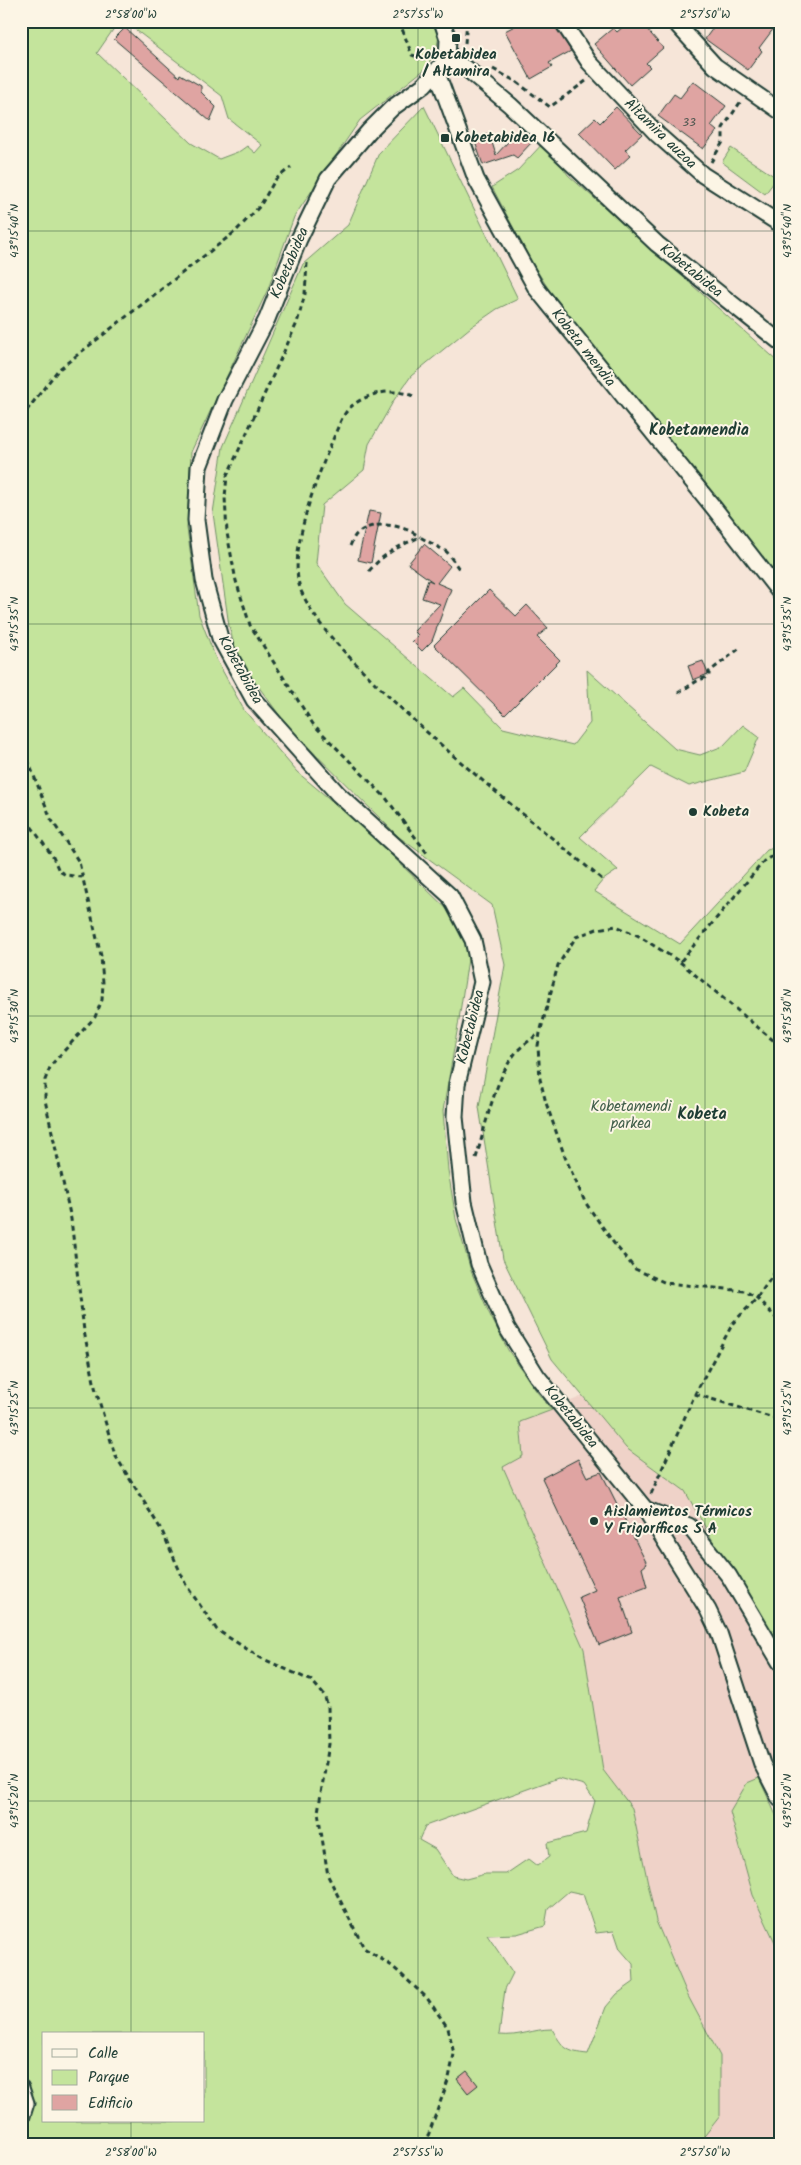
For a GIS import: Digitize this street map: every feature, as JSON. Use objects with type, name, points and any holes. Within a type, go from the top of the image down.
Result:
[{"type":"street","points":[[442,21],[448,39],[448,60]]},
{"type":"street","name":"Altamira auzoa","points":[[562,21],[589,62],[658,136],[704,175],[780,224]]},
{"type":"street","points":[[674,21],[715,66],[748,91],[780,111]]},
{"type":"street","name":"Kobetabidea","points":[[780,342],[657,244],[510,105],[468,69],[448,60],[424,85],[392,108],[369,131],[328,179],[299,239],[267,319],[225,400],[199,467],[196,520],[204,580],[220,638],[254,700],[338,794],[450,896],[473,940],[482,982],[457,1084],[455,1117],[464,1202],[479,1264],[507,1328],[537,1376],[645,1509],[686,1574],[719,1633],[762,1764],[780,1799]]},
{"type":"street","name":"Kobeta mendia","points":[[436,73],[476,179],[536,288],[714,508],[780,593]]},
{"type":"street","points":[[645,1509],[689,1526],[729,1576],[780,1662]]},
{"type":"street","points":[[21,2088],[26,2103],[21,2119]]},
{"type":"path","points":[[399,21],[412,55],[424,59]]},
{"type":"path","points":[[465,44],[467,21]]},
{"type":"path","points":[[485,65],[515,81],[550,108],[589,79],[584,73]]},
{"type":"path","points":[[704,175],[723,142],[723,128],[748,91]]},
{"type":"path","points":[[21,418],[58,370],[236,232],[260,206],[276,180],[290,167]]},
{"type":"path","points":[[308,260],[305,294],[297,323],[227,476],[225,497],[227,533],[236,581],[250,625],[313,724],[386,798],[424,848],[432,861],[425,875]]},
{"type":"path","points":[[413,396],[404,392],[378,392],[353,404],[344,414],[313,488],[298,553],[297,566],[301,590],[323,631],[419,727],[603,880]]},
{"type":"path","points":[[350,546],[357,533],[367,528],[386,525],[410,529],[420,537],[448,552],[459,569]]},
{"type":"path","points":[[369,571],[381,557],[398,546],[420,537]]},
{"type":"path","points":[[678,693],[697,681],[710,676],[709,672],[740,648]]},
{"type":"path","points":[[21,743],[52,819],[79,862],[101,956],[102,1000],[91,1024],[51,1065],[46,1080],[45,1100],[71,1219],[84,1332],[95,1386],[116,1455],[162,1532],[186,1585],[218,1630],[261,1658],[312,1682],[324,1695],[328,1707],[329,1744],[318,1812],[328,1876],[364,1948],[392,1966],[427,1998],[448,2028],[454,2054],[449,2078],[425,2144]]},
{"type":"path","points":[[21,812],[59,871],[66,875],[82,877]]},
{"type":"path","points":[[680,962],[764,861],[780,851]]},
{"type":"path","points":[[780,1046],[680,962],[637,935],[616,926],[597,929],[576,937],[558,965],[538,1046],[540,1079],[546,1103],[565,1157],[585,1202],[635,1269],[666,1283],[745,1290],[757,1298],[780,1322]]},
{"type":"path","points":[[476,1161],[488,1117],[508,1064],[518,1050],[540,1033]]},
{"type":"path","points":[[645,1509],[695,1394],[733,1323],[757,1298],[780,1265]]},
{"type":"path","points":[[695,1394],[780,1420]]},
{"type":"shaded area","points":[[583,1396],[626,1448],[685,1491],[780,1661],[780,1770],[747,1783],[753,1895],[780,1953],[780,2144],[698,2144],[720,2116],[720,2056],[688,1996],[656,1921],[632,1808],[603,1770],[584,1649],[503,1467],[523,1456],[520,1422]]},
{"type":"green space","points":[[21,21],[119,21],[97,53],[191,143],[219,159],[240,151],[247,146],[255,153],[262,145],[229,119],[222,96],[124,21],[431,21],[439,36],[436,51],[425,69],[360,120],[294,217],[268,289],[191,452],[187,528],[199,615],[216,659],[244,710],[297,772],[356,821],[453,915],[469,952],[443,1111],[448,1170],[456,1219],[471,1271],[489,1313],[508,1350],[552,1410],[520,1422],[523,1456],[503,1467],[584,1649],[603,1770],[632,1808],[656,1921],[688,1996],[720,2056],[720,2116],[698,2144],[21,2144]],"holes":[[[558,1778],[584,1785],[595,1801],[586,1833],[547,1843],[549,1857],[537,1866],[528,1859],[506,1874],[485,1874],[466,1879],[453,1876],[435,1849],[419,1840],[425,1826]],[[569,1891],[583,1894],[596,1933],[614,1931],[620,1949],[633,1964],[634,1982],[617,1994],[606,2007],[588,2054],[566,2048],[552,2029],[514,2035],[499,2035],[505,1989],[513,1973],[487,1935],[517,1934],[545,1926],[548,1909]]]},
{"type":"green space","name":"Kobetamendi parkea","points":[[424,106],[518,299],[497,309],[471,327],[411,376],[394,400],[369,444],[364,470],[322,505],[316,563],[345,604],[453,697],[464,688],[503,728],[573,745],[590,723],[587,670],[675,749],[700,755],[723,746],[743,725],[759,737],[744,772],[689,786],[651,767],[580,837],[618,870],[603,880],[594,891],[680,944],[767,850],[780,846],[780,1661],[685,1491],[626,1448],[552,1359],[503,1259],[479,1107],[505,965],[492,905],[399,837],[289,728],[238,659],[229,626],[213,513],[223,447],[303,264],[348,225],[379,153]]},
{"type":"green space","points":[[545,141],[568,175],[780,363],[780,580],[560,307],[532,263],[492,187],[518,170]]},
{"type":"green space","points":[[731,148],[777,178],[765,194],[722,162]]},
{"type":"green space","points":[[759,1778],[780,1824],[780,1953],[753,1895],[730,1812],[747,1783]]},
{"type":"building","points":[[524,21],[528,21],[531,26],[540,21],[553,21],[571,51],[549,63],[552,67],[531,79],[505,31]]},
{"type":"building","points":[[630,21],[640,21],[663,48],[646,63],[650,67],[630,85],[594,44],[613,28],[617,32]]},
{"type":"building","points":[[718,21],[765,21],[774,28],[759,48],[762,51],[748,70],[705,39]]},
{"type":"building","points":[[125,28],[179,77],[180,74],[201,86],[201,92],[216,107],[210,121],[114,39]]},
{"type":"building","points":[[693,81],[726,106],[711,126],[717,131],[703,149],[658,116],[674,94],[680,98]]},
{"type":"building","points":[[616,107],[642,134],[625,150],[631,155],[615,170],[579,133],[595,118],[600,123]]},
{"type":"building","points":[[519,130],[532,142],[517,158],[513,155],[483,165],[474,139],[489,133],[496,155]]},
{"type":"building","points":[[369,511],[381,513],[371,563],[358,560]]},
{"type":"building","points":[[424,544],[450,566],[437,583],[451,589],[432,641],[422,651],[412,641],[418,635],[414,631],[440,604],[422,598],[428,580],[433,582],[408,564]]},
{"type":"building","points":[[489,590],[516,616],[527,605],[548,628],[537,637],[560,660],[505,715],[434,645]]},
{"type":"building","points":[[703,661],[708,674],[693,680],[688,666]]},
{"type":"building","name":"Aislamientos Térmicos Y Frigoríficos S A","points":[[578,1459],[587,1477],[601,1472],[647,1564],[642,1568],[647,1587],[620,1597],[632,1632],[599,1645],[579,1597],[595,1590],[542,1478]]},
{"type":"building","points":[[467,2071],[478,2085],[468,2093],[457,2079]]},
{"type":"place","name":"Kobetabidea / Altamira","points":[[456,38]]},
{"type":"place","name":"Kobetabidea 16","points":[[445,138]]},
{"type":"place","name":"Kobeta","points":[[693,812]]},
{"type":"place","name":"Aislamientos Térmicos Y Frigoríficos S A","points":[[594,1521]]},
{"type":"district","name":"Kobetamendia","points":[[699,430]]},
{"type":"district","name":"Kobeta","points":[[702,1114]]}]
